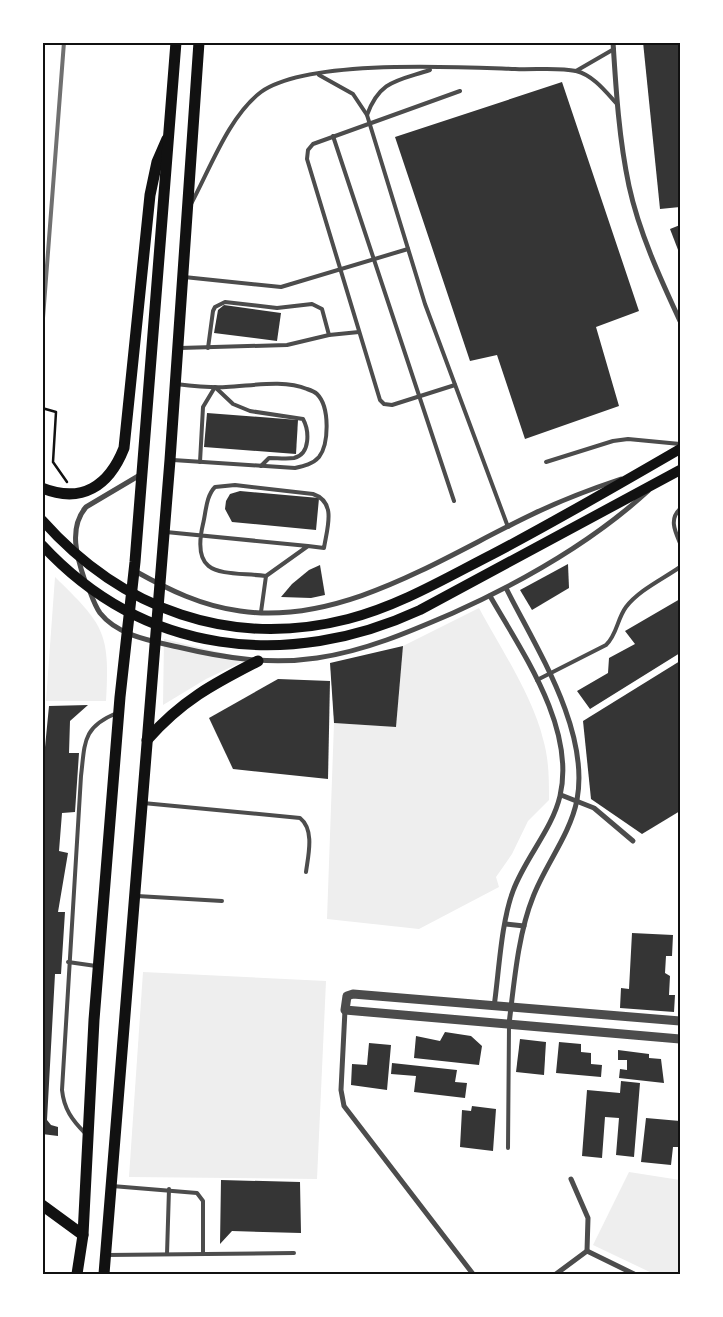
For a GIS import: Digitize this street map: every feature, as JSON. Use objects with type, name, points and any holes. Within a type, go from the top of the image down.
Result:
[{"type":"highway","points":[[77,1274],[83,1235],[99,967],[119,712],[143,474],[171,131],[176,42]]},
{"type":"highway","points":[[104,1274],[170,460],[199,42]]},
{"type":"highway","points":[[42,488],[66,494],[87,491],[111,474],[124,448],[153,177],[171,131]]},
{"type":"highway","points":[[147,740],[168,716],[193,696],[258,661]]},
{"type":"highway","points":[[42,1205],[83,1235]]},
{"type":"main road","points":[[42,520],[64,544],[102,574],[132,594],[187,618],[220,625],[304,628],[349,619],[422,591],[552,523],[680,449]]},
{"type":"main road","points":[[42,545],[84,584],[130,614],[179,634],[218,641],[268,646],[308,644],[349,636],[385,626],[560,536],[680,470]]},
{"type":"street","points":[[613,42],[624,156],[634,207],[651,253],[680,320]]},
{"type":"street","points":[[134,571],[179,595],[241,612],[307,610],[369,594],[574,496],[640,472]]},
{"type":"street","points":[[143,474],[86,507],[77,521],[75,534],[84,579],[98,611],[112,624],[127,633],[155,642],[235,659],[258,661],[316,658],[354,650],[413,631],[506,588],[598,534],[658,482]]},
{"type":"street","points":[[506,588],[563,705],[574,738],[578,769],[577,800],[561,841],[536,890],[524,926],[509,1024]]},
{"type":"street","points":[[490,596],[537,680],[557,728],[562,759],[560,795],[549,824],[512,892],[494,1007]]},
{"type":"street","points":[[560,795],[594,808],[633,841]]},
{"type":"street","points":[[506,924],[524,926]]},
{"type":"street","points":[[473,1274],[344,1106],[341,1090],[347,996],[353,994],[680,1021]]},
{"type":"street","points":[[345,1010],[680,1039]]},
{"type":"street","points":[[571,1179],[588,1218],[587,1251]]},
{"type":"street","points":[[556,1274],[587,1251]]},
{"type":"street","points":[[587,1251],[634,1274]]},
{"type":"lane","points":[[576,71],[614,49]]},
{"type":"lane","points":[[187,213],[243,110],[260,93],[279,82],[317,74],[379,69],[435,68],[576,71],[600,86],[618,106]]},
{"type":"lane","points":[[367,115],[373,99],[384,87],[435,68]]},
{"type":"lane","points":[[317,74],[353,94],[367,115],[425,304],[508,526]]},
{"type":"lane","points":[[455,385],[392,405],[382,403],[307,159],[310,147],[333,136],[460,91]]},
{"type":"lane","points":[[333,136],[454,501]]},
{"type":"lane","points":[[182,276],[263,287],[282,287],[341,271],[408,249]]},
{"type":"lane","points":[[208,348],[213,311],[215,307],[225,302],[277,308],[312,304],[322,309],[330,335]]},
{"type":"lane","points":[[177,348],[287,345],[330,335],[359,332]]},
{"type":"lane","points":[[170,460],[295,468],[311,464],[319,457],[324,445],[326,417],[317,394],[305,388],[283,385],[215,387],[174,384]]},
{"type":"lane","points":[[200,462],[203,407],[215,387]]},
{"type":"lane","points":[[215,387],[233,404],[250,411],[303,419],[307,427],[307,442],[303,452],[293,458],[269,458],[261,466]]},
{"type":"lane","points":[[546,462],[613,441],[628,439],[680,444]]},
{"type":"lane","points":[[164,532],[200,536],[308,546],[324,548],[329,518],[328,505],[323,497],[313,494],[235,485],[220,486],[212,490],[200,536],[200,555],[207,566],[217,570],[266,576],[308,546]]},
{"type":"lane","points":[[680,509],[676,513],[673,522],[680,542]]},
{"type":"lane","points":[[537,680],[606,645],[611,641],[621,615],[634,598],[680,567]]},
{"type":"lane","points":[[261,612],[266,576]]},
{"type":"lane","points":[[88,1136],[70,1117],[63,1100],[68,962],[85,741],[96,723],[119,712]]},
{"type":"lane","points":[[141,803],[300,818],[304,821],[309,834],[306,872]]},
{"type":"lane","points":[[134,896],[222,901]]},
{"type":"lane","points":[[68,962],[99,967]]},
{"type":"lane","points":[[508,1148],[509,1024]]},
{"type":"lane","points":[[111,1186],[192,1191],[202,1198],[203,1254]]},
{"type":"lane","points":[[168,1254],[169,1189]]},
{"type":"lane","points":[[105,1255],[294,1252]]},
{"type":"path","points":[[42,408],[56,412],[53,462]]},
{"type":"shaded area","points":[[55,577],[94,619],[100,631],[105,644],[107,659],[106,701],[46,701]]},
{"type":"shaded area","points":[[479,608],[532,706],[548,762],[549,800],[528,821],[512,854],[496,877],[499,887],[419,929],[327,919],[334,723],[396,727],[403,646]]},
{"type":"shaded area","points":[[164,639],[248,659],[206,679],[163,705]]},
{"type":"shaded area","points":[[143,972],[326,981],[317,1179],[129,1177]]},
{"type":"shaded area","points":[[629,1172],[680,1180],[680,1274],[654,1274],[593,1245]]},
{"type":"building","points":[[643,42],[680,42],[680,207],[660,209]]},
{"type":"building","points":[[562,82],[639,311],[596,327],[619,406],[525,439],[497,355],[470,361],[395,137]]},
{"type":"building","points":[[680,225],[680,255],[670,229]]},
{"type":"building","points":[[224,305],[281,313],[277,341],[214,333],[218,310]]},
{"type":"building","points":[[207,413],[298,420],[296,454],[204,447]]},
{"type":"building","points":[[240,491],[319,498],[316,530],[232,522],[225,509],[226,501],[230,494]]},
{"type":"building","points":[[568,564],[569,588],[532,610],[520,590]]},
{"type":"building","points":[[320,565],[325,595],[311,598],[281,597],[292,584],[309,570]]},
{"type":"building","points":[[680,599],[680,653],[590,709],[577,691],[608,673],[609,658],[635,644],[625,631]]},
{"type":"building","points":[[403,646],[396,727],[334,723],[330,663]]},
{"type":"building","points":[[680,661],[680,811],[642,834],[591,799],[583,721]]},
{"type":"building","points":[[278,679],[330,681],[328,779],[233,769],[209,718]]},
{"type":"building","points":[[88,705],[70,721],[69,753],[79,753],[75,812],[62,813],[59,851],[68,853],[58,912],[65,912],[61,974],[55,974],[47,1120],[51,1125],[58,1127],[58,1136],[42,1134],[42,778],[49,706]]},
{"type":"building","points":[[632,933],[673,935],[672,956],[666,956],[665,973],[670,976],[669,995],[675,995],[674,1012],[620,1008],[621,988],[629,989]]},
{"type":"building","points":[[445,1032],[471,1036],[482,1046],[479,1065],[414,1058],[416,1036],[440,1041]]},
{"type":"building","points":[[520,1039],[546,1042],[544,1075],[516,1072]]},
{"type":"building","points":[[559,1042],[581,1044],[581,1052],[591,1053],[591,1064],[602,1065],[601,1077],[556,1073]]},
{"type":"building","points":[[369,1043],[391,1045],[387,1090],[351,1085],[352,1064],[367,1065]]},
{"type":"building","points":[[618,1050],[649,1054],[649,1058],[661,1059],[664,1083],[619,1078],[620,1069],[627,1070],[627,1060],[618,1060]]},
{"type":"building","points":[[392,1063],[457,1070],[455,1082],[467,1083],[465,1098],[414,1092],[416,1076],[391,1074]]},
{"type":"building","points":[[621,1081],[640,1083],[634,1157],[616,1155],[619,1118],[605,1117],[602,1158],[582,1156],[587,1090],[620,1093]]},
{"type":"building","points":[[472,1106],[496,1109],[493,1151],[460,1147],[462,1110],[471,1111]]},
{"type":"building","points":[[646,1118],[680,1121],[680,1147],[673,1147],[671,1165],[641,1162]]},
{"type":"building","points":[[221,1180],[300,1182],[301,1233],[232,1231],[220,1244]]},
{"type":"railway","points":[[42,331],[64,42]]}]
